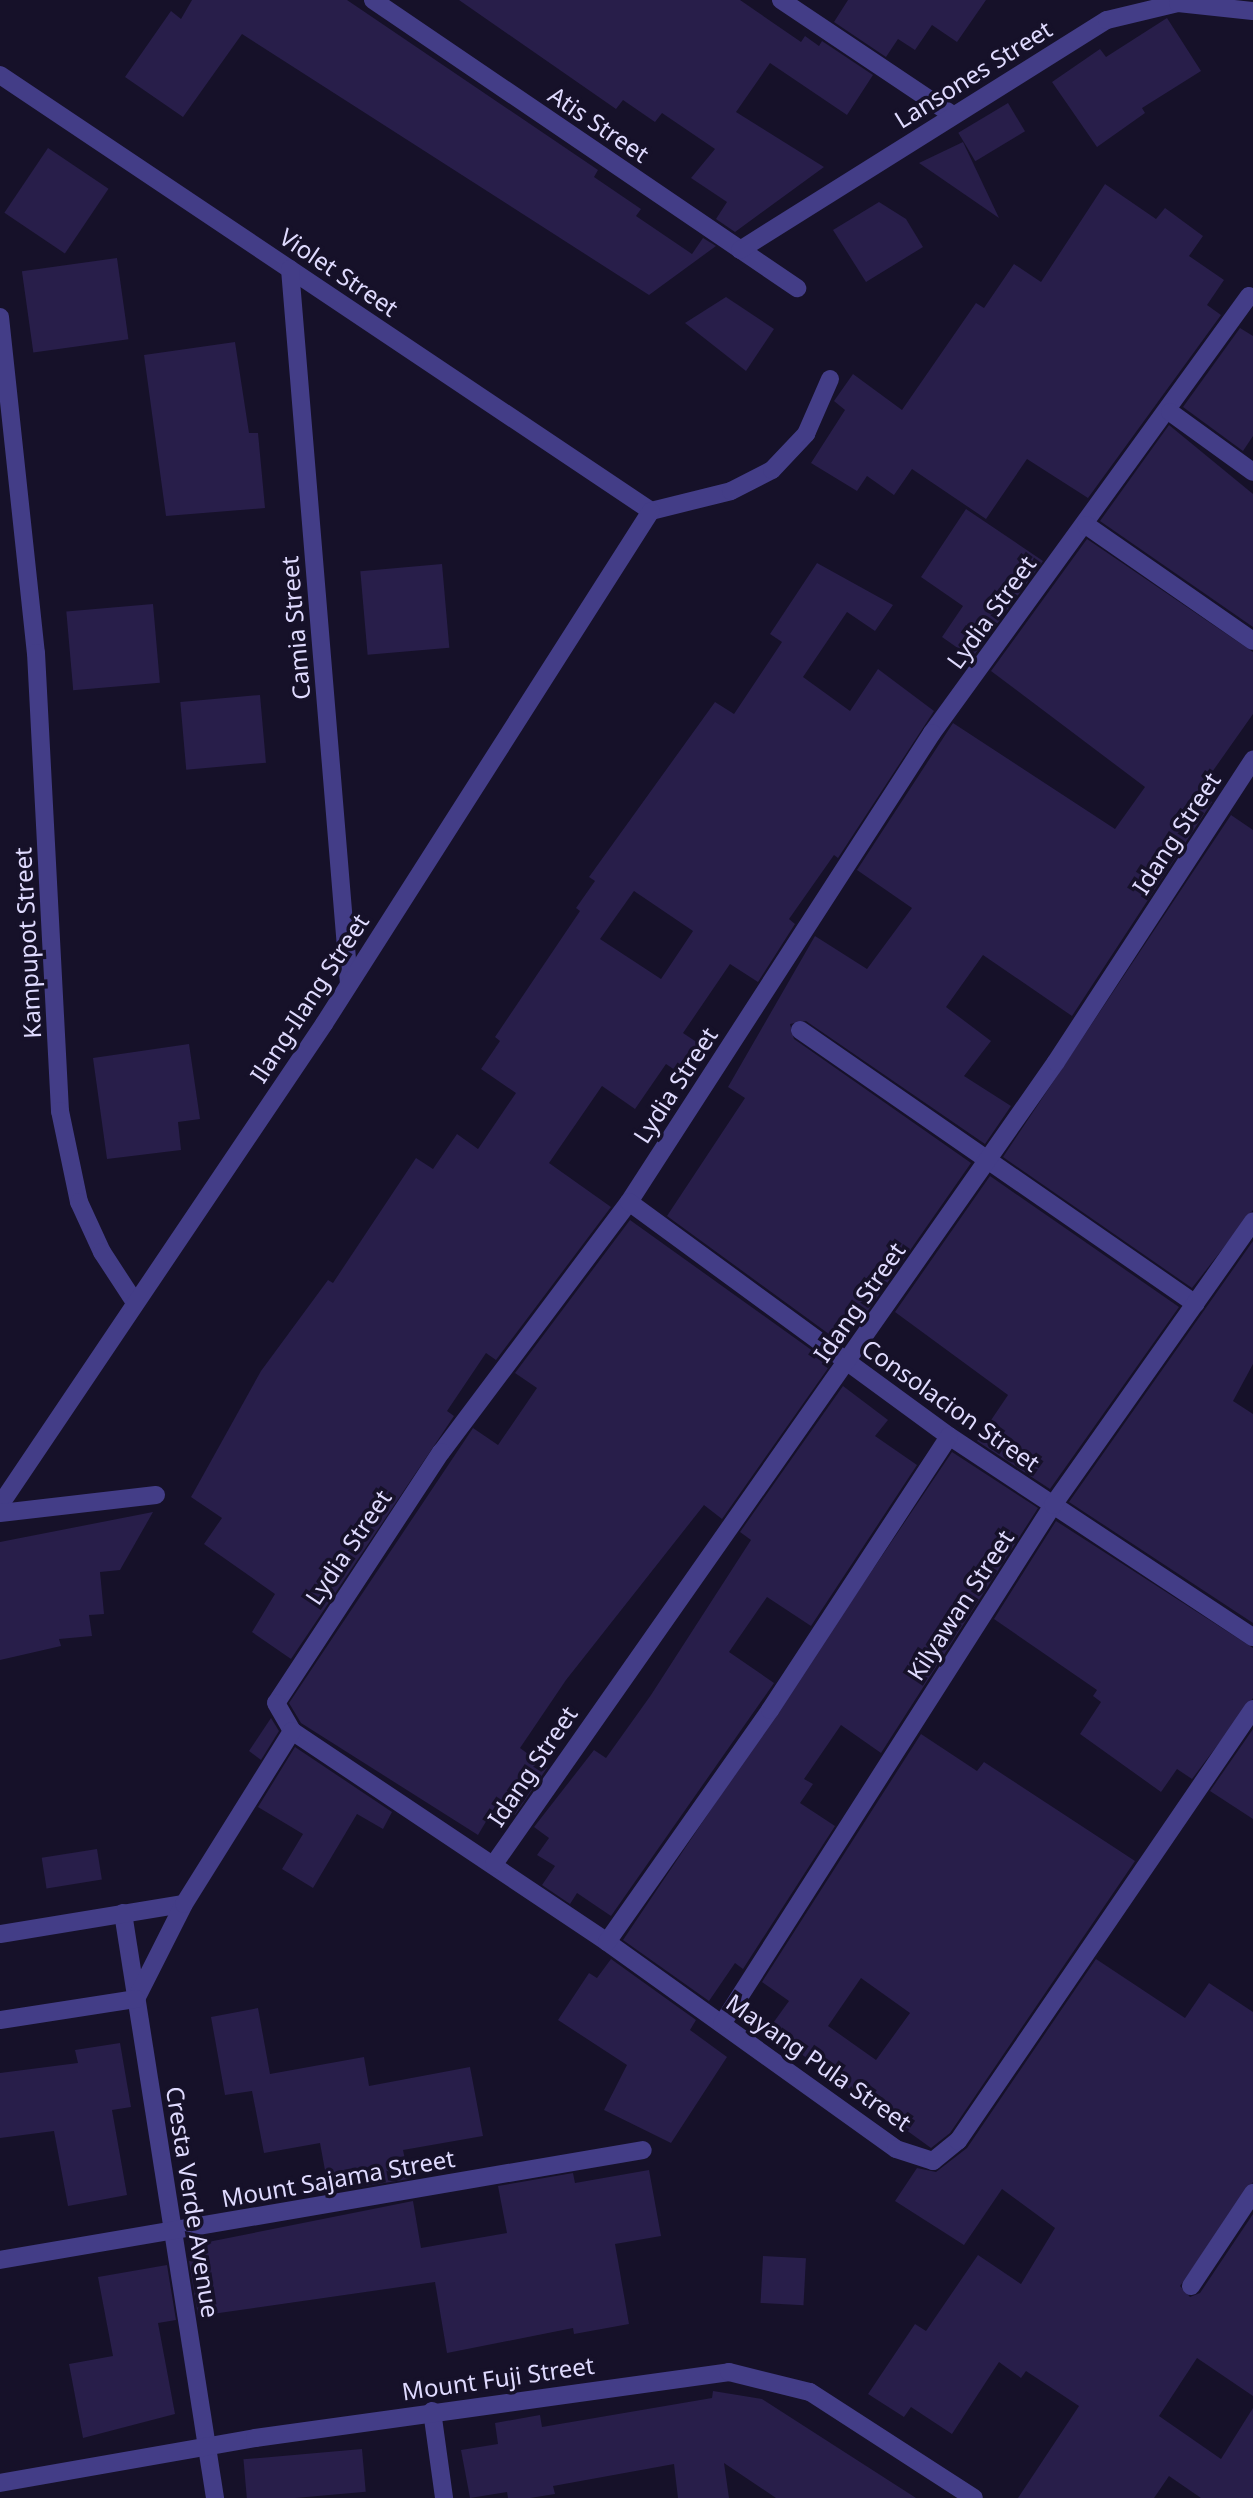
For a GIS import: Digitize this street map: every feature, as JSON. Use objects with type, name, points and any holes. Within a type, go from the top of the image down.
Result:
[{"type":"street","name":"Atis Street","points":[[373,0],[797,288]]},
{"type":"street","points":[[780,0],[953,115]]},
{"type":"street","name":"Lansones Street","points":[[740,250],[1107,20],[1175,1],[1253,11]]},
{"type":"street","name":"Violet Street","points":[[0,75],[651,511]]},
{"type":"street","name":"Camia Street","points":[[290,269],[349,984]]},
{"type":"street","name":"Lydia Street","points":[[292,1731],[281,1720],[282,1691],[441,1452],[629,1202],[932,733],[1170,412],[1249,296]]},
{"type":"street","name":"Kampupot Street","points":[[0,317],[36,653],[60,1111],[79,1202],[102,1252],[134,1301]]},
{"type":"street","points":[[651,511],[731,491],[772,470],[806,434],[830,379]]},
{"type":"street","points":[[1170,412],[1253,472]]},
{"type":"street","name":"Ilang-Ilang Street","points":[[0,1505],[134,1301],[349,984],[651,511]]},
{"type":"street","points":[[1086,525],[1253,642]]},
{"type":"street","name":"Idang Street","points":[[494,1864],[987,1161],[1253,760]]},
{"type":"street","points":[[800,1030],[1195,1304]]},
{"type":"street","name":"Consolacion Street","points":[[629,1202],[949,1436],[1253,1637]]},
{"type":"street","name":"Kilyawan Street","points":[[722,2024],[1053,1505],[1253,1221]]},
{"type":"street","points":[[607,1942],[770,1710],[949,1436]]},
{"type":"street","points":[[0,1513],[156,1495]]},
{"type":"street","name":"Mayang Pula Street","points":[[292,1731],[607,1942],[896,2149],[933,2161],[958,2141],[1253,1709]]},
{"type":"street","points":[[0,2020],[136,1999],[184,1904],[292,1731]]},
{"type":"street","points":[[0,1934],[184,1904]]},
{"type":"street","name":"Cresta Verde Avenue","points":[[123,1913],[215,2498]]},
{"type":"street","name":"Mount Sajama Street","points":[[0,2260],[643,2150]]},
{"type":"street","points":[[1191,2286],[1253,2193]]},
{"type":"street","name":"Mount Fuji Street","points":[[0,2483],[207,2446],[432,2411],[729,2372],[769,2377],[810,2392],[974,2498]]},
{"type":"street","points":[[432,2411],[444,2498]]},
{"type":"building","points":[[192,0],[347,0],[598,170],[594,177],[641,209],[636,216],[692,254],[703,238],[716,246],[649,295],[242,34],[183,117],[125,77],[171,11],[181,19]]},
{"type":"building","points":[[459,0],[740,0],[801,42],[805,36],[819,46],[822,41],[873,75],[847,115],[770,63],[736,112],[824,167],[735,232],[716,219],[727,202],[691,178],[715,149],[662,113],[655,122],[623,100],[616,109]]},
{"type":"building","points":[[848,0],[986,0],[957,42],[932,25],[915,50],[898,39],[886,57],[834,22]]},
{"type":"building","points":[[1167,18],[1201,71],[1142,108],[1145,113],[1097,147],[1052,82],[1100,49],[1106,57]]},
{"type":"building","points":[[1008,103],[1025,131],[975,161],[958,133]]},
{"type":"building","points":[[963,142],[999,218],[919,163]]},
{"type":"building","points":[[48,148],[109,189],[65,253],[4,213]]},
{"type":"building","points":[[1105,184],[1156,219],[1165,208],[1203,236],[1189,256],[1224,280],[1207,305],[1221,315],[1088,498],[1027,459],[986,519],[912,469],[894,495],[867,476],[857,491],[811,463],[845,410],[834,401],[853,374],[902,410],[976,303],[984,308],[1014,264],[1041,282]]},
{"type":"building","points":[[879,202],[906,219],[923,247],[866,282],[833,230]]},
{"type":"building","points":[[117,258],[128,339],[33,353],[22,271]]},
{"type":"building","points":[[726,297],[774,329],[746,371],[685,323]]},
{"type":"building","points":[[1240,328],[1253,336],[1253,436],[1243,451],[1183,407]]},
{"type":"building","points":[[235,342],[249,433],[258,433],[265,508],[166,516],[144,355]]},
{"type":"building","points":[[1169,425],[1253,494],[1253,627],[1100,521]]},
{"type":"building","points":[[966,509],[1043,561],[972,658],[942,637],[963,606],[921,577]]},
{"type":"building","points":[[1087,539],[1253,652],[1253,714],[1198,792],[1212,802],[1072,1016],[983,955],[946,1007],[991,1041],[964,1076],[1011,1106],[985,1144],[806,1021],[790,1024],[794,1039],[971,1163],[844,1345],[667,1216],[745,1098],[728,1087],[815,936],[867,969],[912,908],[857,870],[953,723],[1115,829],[1145,787],[991,671]]},
{"type":"building","points":[[817,563],[893,605],[875,631],[847,612],[803,677],[850,711],[878,669],[934,711],[838,858],[834,855],[789,919],[795,924],[758,982],[730,964],[683,1033],[701,1045],[681,1074],[666,1064],[635,1109],[602,1086],[549,1163],[611,1207],[496,1360],[486,1353],[447,1411],[454,1416],[291,1659],[252,1632],[275,1594],[204,1544],[222,1518],[191,1497],[261,1371],[328,1280],[333,1283],[416,1158],[433,1169],[457,1134],[478,1149],[516,1093],[481,1069],[500,1041],[495,1037],[580,911],[576,908],[595,881],[589,877],[715,702],[734,714],[782,642],[770,634]],"holes":[[[634,891],[693,931],[661,979],[600,939]]]},
{"type":"building","points":[[442,564],[449,648],[368,655],[360,571]]},
{"type":"building","points":[[153,604],[160,683],[73,690],[66,612]]},
{"type":"building","points":[[260,695],[266,763],[186,770],[180,702]]},
{"type":"building","points":[[1231,815],[1253,830],[1253,1210],[1192,1288],[1003,1157]]},
{"type":"building","points":[[189,1044],[200,1119],[178,1122],[181,1150],[107,1159],[93,1058]]},
{"type":"building","points":[[990,1176],[1179,1307],[1050,1489],[977,1441],[1008,1395],[895,1312]]},
{"type":"building","points":[[630,1220],[831,1364],[722,1519],[704,1505],[566,1680],[520,1748],[547,1768],[515,1815],[497,1803],[478,1835],[301,1723],[289,1703],[473,1428],[498,1445],[537,1388],[515,1373]]},
{"type":"building","points":[[1253,1241],[1253,1364],[1233,1401],[1253,1414],[1253,1623],[1069,1502]]},
{"type":"building","points":[[843,1386],[888,1420],[875,1436],[917,1465],[811,1626],[767,1597],[729,1652],[774,1683],[611,1916],[577,1893],[570,1904],[542,1885],[555,1866],[537,1855],[549,1838],[534,1827],[594,1750],[606,1758],[651,1695],[751,1540],[740,1532]]},
{"type":"building","points":[[952,1452],[1038,1508],[881,1753],[841,1725],[804,1779],[813,1784],[800,1803],[835,1826],[743,1969],[735,1963],[709,2001],[623,1940]]},
{"type":"building","points":[[153,1512],[120,1570],[100,1572],[104,1614],[89,1615],[92,1636],[59,1639],[61,1646],[0,1660],[0,1542]]},
{"type":"building","points":[[1056,1521],[1253,1648],[1253,1698],[1192,1779],[1177,1769],[1161,1792],[1080,1734],[1101,1702],[1093,1696],[1097,1690],[994,1619]]},
{"type":"building","points":[[271,1718],[279,1731],[261,1760],[249,1751]]},
{"type":"building","points":[[1253,1729],[1253,1819],[1210,1791]]},
{"type":"building","points":[[921,1734],[977,1771],[984,1762],[1135,1861],[950,2133],[931,2148],[768,2030],[789,2001],[762,1982]],"holes":[[[861,1978],[910,2013],[876,2060],[828,2026]]]},
{"type":"building","points":[[295,1747],[392,1812],[383,1829],[357,1814],[313,1888],[282,1869],[303,1834],[258,1807]]},
{"type":"building","points":[[97,1849],[102,1880],[47,1888],[42,1858]]},
{"type":"building","points":[[611,1959],[696,2020],[690,2030],[727,2057],[671,2143],[604,2110],[627,2065],[558,2020],[589,1973],[597,1978]]},
{"type":"building","points":[[1096,1959],[1185,2018],[1209,1983],[1253,2012],[1253,2182],[1180,2286],[1190,2297],[1200,2293],[1253,2214],[1253,2396],[1197,2358],[1159,2416],[1221,2459],[1253,2408],[1253,2498],[1201,2498],[1169,2476],[1154,2498],[1018,2498],[1079,2406],[1026,2371],[1021,2378],[999,2362],[952,2434],[911,2407],[904,2417],[868,2394],[915,2324],[926,2331],[978,2255],[1021,2284],[1055,2228],[1002,2189],[964,2245],[895,2201],[917,2168],[936,2172],[967,2148]]},
{"type":"building","points":[[258,2008],[270,2074],[364,2057],[369,2086],[470,2067],[483,2136],[403,2150],[409,2179],[329,2192],[320,2143],[264,2153],[252,2091],[225,2095],[211,2017]]},
{"type":"building","points":[[120,2043],[131,2107],[112,2110],[127,2195],[68,2206],[54,2131],[0,2138],[0,2073],[78,2063],[75,2050]]},
{"type":"building","points":[[649,2170],[661,2236],[615,2244],[629,2324],[574,2334],[573,2328],[447,2353],[435,2282],[198,2316],[189,2261],[201,2259],[198,2244],[413,2201],[421,2248],[507,2233],[498,2186],[573,2173],[575,2183]]},
{"type":"building","points":[[763,2256],[806,2258],[803,2305],[761,2303]]},
{"type":"building","points":[[167,2265],[176,2320],[158,2323],[175,2414],[83,2438],[69,2364],[113,2356],[98,2277]]},
{"type":"building","points":[[713,2391],[762,2399],[916,2498],[776,2498],[724,2463],[729,2498],[678,2498],[674,2464],[553,2486],[555,2494],[508,2498],[507,2492],[470,2498],[461,2450],[498,2444],[495,2423],[540,2415],[542,2427],[712,2398]]},
{"type":"building","points":[[362,2449],[366,2492],[295,2498],[247,2498],[243,2459]]}]
